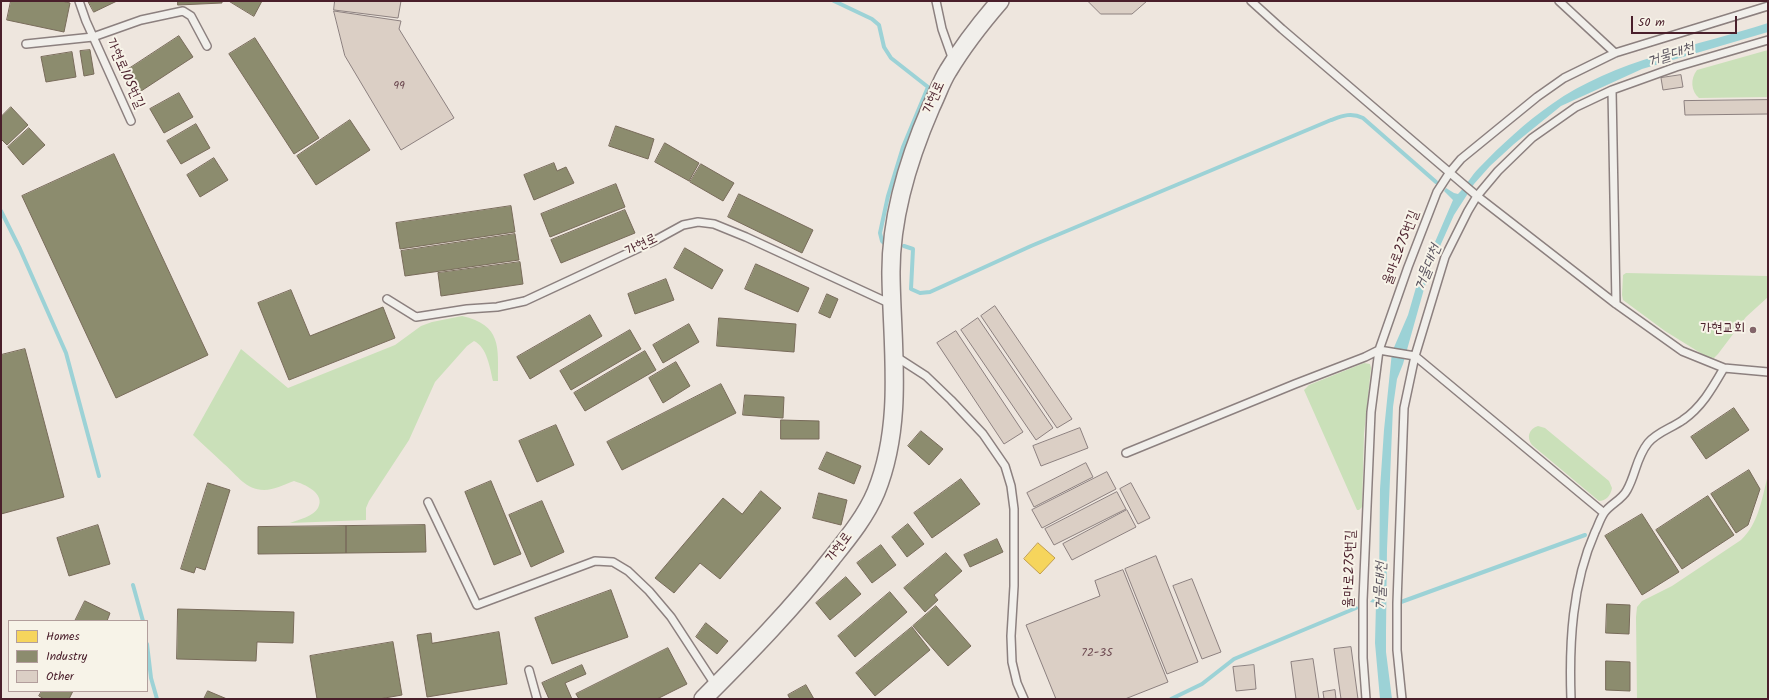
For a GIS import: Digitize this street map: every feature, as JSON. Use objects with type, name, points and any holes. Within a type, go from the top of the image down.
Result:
[{"type":"street","name":"가현로","points":[[703,699],[811,585],[852,532],[875,493],[888,452],[894,404],[895,356],[891,274],[894,233],[900,194],[921,130],[947,72],[969,40],[1000,1]]},
{"type":"lane","name":"가현로105번길","points":[[79,1],[93,37],[131,121]]},
{"type":"lane","points":[[936,1],[942,29],[954,63]]},
{"type":"lane","points":[[1251,1],[1282,30],[1477,196],[1616,304],[1682,351],[1724,368],[1768,372]]},
{"type":"lane","points":[[1559,1],[1615,53]]},
{"type":"lane","name":"율마로275번길","points":[[1366,699],[1363,658],[1363,600],[1371,412],[1379,350],[1408,267],[1437,192],[1450,172],[1461,159],[1537,97],[1564,78],[1615,53],[1768,6]]},
{"type":"lane","name":"가현로105번길","points":[[26,44],[93,37],[141,20],[183,11],[191,16],[207,46]]},
{"type":"lane","points":[[1402,699],[1397,650],[1397,611],[1402,438],[1405,402],[1415,356],[1445,257],[1468,210],[1477,196],[1498,171],[1532,138],[1576,107],[1612,90],[1676,67],[1768,40]]},
{"type":"lane","points":[[1612,90],[1616,304]]},
{"type":"lane","name":"가현로","points":[[387,299],[416,316],[497,307],[525,301],[652,242],[683,225],[698,222],[714,224],[746,237],[892,305]]},
{"type":"lane","points":[[1126,453],[1365,357],[1379,350],[1415,356],[1604,513]]},
{"type":"lane","points":[[895,356],[926,376],[951,400],[984,434],[1006,466],[1011,486],[1014,509],[1014,586],[1010,636],[1012,662],[1017,683],[1024,699]]},
{"type":"lane","points":[[1571,699],[1572,630],[1577,590],[1591,541],[1604,513],[1627,492],[1640,455],[1649,442],[1684,420],[1702,403],[1713,388],[1724,368]]},
{"type":"lane","points":[[428,502],[477,604],[595,561],[612,562],[628,571],[649,591],[671,617],[716,687]]},
{"type":"lane","points":[[529,670],[537,699]]},
{"type":"green space","points":[[1768,50],[1768,97],[1699,98],[1694,92],[1692,81],[1697,70]]},
{"type":"green space","points":[[1626,273],[1768,276],[1768,297],[1746,317],[1714,358],[1707,357],[1665,331],[1623,300],[1623,275]]},
{"type":"green space","points":[[462,316],[475,320],[484,325],[495,339],[498,358],[498,381],[493,381],[487,358],[482,348],[474,341],[467,346],[435,382],[409,440],[369,501],[366,508],[366,520],[290,523],[316,511],[320,503],[317,494],[313,490],[294,481],[268,490],[258,489],[247,485],[193,435],[241,349],[288,388],[395,345],[421,326],[432,322]]},
{"type":"green space","points":[[1364,363],[1370,364],[1371,368],[1364,434],[1362,507],[1357,510],[1304,390],[1309,385]]},
{"type":"green space","points":[[1538,426],[1545,428],[1609,481],[1612,488],[1608,497],[1599,501],[1532,445],[1529,439],[1529,434],[1532,429]]},
{"type":"green space","points":[[1768,475],[1768,699],[1637,699],[1637,607],[1642,601],[1672,586],[1741,540],[1752,526],[1756,518],[1762,501]]},
{"type":"water","name":"거물대천","points":[[1768,23],[1768,32],[1642,69],[1561,106],[1514,144],[1490,166],[1474,184],[1454,215],[1432,264],[1403,364],[1397,379],[1393,407],[1387,549],[1386,652],[1392,699],[1380,699],[1375,643],[1376,603],[1370,602],[1379,592],[1380,489],[1392,352],[1408,315],[1417,284],[1453,200],[1444,191],[1446,188],[1458,194],[1473,174],[1514,134],[1542,111],[1576,89],[1629,65]]},
{"type":"building: Homes","points":[[1038,543],[1055,558],[1040,574],[1024,559]]},
{"type":"building: Industry","points":[[11,1],[62,1],[70,3],[64,32],[7,20]]},
{"type":"building: Industry","points":[[88,1],[117,1],[94,12]]},
{"type":"building: Industry","points":[[178,1],[222,1],[222,3],[178,5]]},
{"type":"building: Industry","points":[[229,1],[262,1],[254,16]]},
{"type":"building: Industry","points":[[179,36],[193,57],[135,95],[121,74]]},
{"type":"building: Industry","points":[[255,38],[319,138],[294,154],[229,54]]},
{"type":"building: Industry","points":[[90,50],[94,74],[84,76],[80,51]]},
{"type":"building: Industry","points":[[72,52],[76,77],[46,82],[41,57]]},
{"type":"building: Industry","points":[[179,93],[193,117],[164,133],[150,109]]},
{"type":"building: Industry","points":[[11,107],[28,125],[7,145],[1,139],[1,117]]},
{"type":"building: Industry","points":[[350,120],[370,150],[316,185],[297,156]]},
{"type":"building: Industry","points":[[196,124],[210,148],[181,164],[167,141]]},
{"type":"building: Industry","points":[[616,126],[654,139],[648,159],[609,146]]},
{"type":"building: Industry","points":[[29,128],[45,145],[23,165],[8,147]]},
{"type":"building: Industry","points":[[665,143],[699,163],[689,181],[655,162]]},
{"type":"building: Industry","points":[[114,154],[208,355],[116,398],[22,196]]},
{"type":"building: Industry","points":[[214,158],[228,180],[200,197],[187,175]]},
{"type":"building: Industry","points":[[554,163],[557,171],[566,167],[574,183],[534,200],[524,175]]},
{"type":"building: Industry","points":[[701,164],[734,183],[723,201],[690,182]]},
{"type":"building: Industry","points":[[616,184],[625,207],[550,237],[541,214]]},
{"type":"building: Industry","points":[[739,194],[813,230],[802,253],[728,217]]},
{"type":"building: Industry","points":[[511,206],[515,232],[400,249],[396,223]]},
{"type":"building: Industry","points":[[625,210],[635,233],[561,263],[551,240]]},
{"type":"building: Industry","points":[[515,234],[519,260],[405,276],[401,251]]},
{"type":"building: Industry","points":[[685,248],[723,270],[712,289],[674,268]]},
{"type":"building: Industry","points":[[520,262],[523,284],[441,296],[438,273]]},
{"type":"building: Industry","points":[[756,264],[809,288],[798,312],[745,289]]},
{"type":"building: Industry","points":[[666,279],[674,300],[635,314],[628,294]]},
{"type":"building: Industry","points":[[291,290],[310,336],[383,307],[395,338],[289,380],[258,303]]},
{"type":"building: Industry","points":[[827,294],[838,299],[830,318],[819,313]]},
{"type":"building: Industry","points":[[590,315],[602,336],[530,379],[517,357]]},
{"type":"building: Industry","points":[[719,318],[796,324],[794,352],[717,346]]},
{"type":"building: Industry","points":[[689,324],[699,342],[663,363],[653,345]]},
{"type":"building: Industry","points":[[630,330],[641,349],[571,390],[560,371]]},
{"type":"building: Industry","points":[[25,349],[64,497],[1,514],[1,355]]},
{"type":"building: Industry","points":[[645,351],[656,370],[585,411],[574,393]]},
{"type":"building: Industry","points":[[676,362],[690,386],[663,403],[649,378]]},
{"type":"building: Industry","points":[[721,384],[736,413],[622,470],[607,442]]},
{"type":"building: Industry","points":[[745,395],[784,397],[783,418],[743,415]]},
{"type":"building: Industry","points":[[1734,408],[1749,430],[1706,459],[1691,437]]},
{"type":"building: Industry","points":[[781,420],[819,421],[819,439],[781,439]]},
{"type":"building: Industry","points":[[556,425],[574,465],[537,482],[519,441]]},
{"type":"building: Industry","points":[[921,431],[943,449],[929,465],[908,446]]},
{"type":"building: Industry","points":[[827,452],[861,466],[854,484],[819,469]]},
{"type":"building: Industry","points":[[1749,470],[1760,489],[1748,525],[1736,533],[1711,494]]},
{"type":"building: Industry","points":[[961,479],[980,504],[932,538],[914,513]]},
{"type":"building: Industry","points":[[491,481],[521,554],[494,565],[465,492]]},
{"type":"building: Industry","points":[[208,483],[230,490],[205,570],[196,567],[194,573],[181,569]]},
{"type":"building: Industry","points":[[761,491],[781,508],[720,579],[700,563],[674,593],[655,578],[723,498],[742,514]]},
{"type":"building: Industry","points":[[819,493],[847,500],[841,525],[813,518]]},
{"type":"building: Industry","points":[[1708,496],[1734,535],[1682,569],[1656,530]]},
{"type":"building: Industry","points":[[542,501],[564,552],[531,567],[509,515]]},
{"type":"building: Industry","points":[[1642,514],[1679,572],[1642,595],[1605,536]]},
{"type":"building: Industry","points":[[908,524],[924,544],[907,557],[892,537]]},
{"type":"building: Industry","points":[[98,525],[110,564],[69,576],[57,538]]},
{"type":"building: Industry","points":[[425,525],[426,552],[346,553],[346,526]]},
{"type":"building: Industry","points":[[346,526],[346,553],[258,554],[258,527]]},
{"type":"building: Industry","points":[[997,539],[1003,552],[970,567],[964,555]]},
{"type":"building: Industry","points":[[881,545],[896,565],[872,583],[857,563]]},
{"type":"building: Industry","points":[[946,553],[962,571],[934,595],[938,600],[925,612],[904,588]]},
{"type":"building: Industry","points":[[846,577],[861,594],[830,620],[816,603]]},
{"type":"building: Industry","points":[[611,590],[628,637],[552,664],[535,618]]},
{"type":"building: Industry","points":[[890,592],[907,612],[855,657],[838,636]]},
{"type":"building: Industry","points":[[85,601],[110,613],[107,620],[76,620]]},
{"type":"building: Industry","points":[[1607,604],[1630,605],[1629,634],[1606,633]]},
{"type":"building: Industry","points":[[936,606],[971,646],[948,666],[913,626]]},
{"type":"building: Industry","points":[[178,609],[294,612],[293,643],[257,642],[256,661],[177,659]]},
{"type":"building: Industry","points":[[706,623],[728,641],[717,654],[696,637]]},
{"type":"building: Industry","points":[[912,627],[930,650],[875,696],[856,673]]},
{"type":"building: Industry","points":[[499,632],[507,684],[427,697],[417,635],[431,633],[432,643]]},
{"type":"building: Industry","points":[[393,642],[402,695],[379,699],[317,699],[310,656]]},
{"type":"building: Industry","points":[[668,648],[687,684],[657,699],[579,699],[576,694]]},
{"type":"building: Industry","points":[[1606,661],[1630,662],[1630,691],[1606,690]]},
{"type":"building: Industry","points":[[582,665],[586,674],[565,683],[572,699],[549,699],[542,683]]},
{"type":"building: Industry","points":[[806,685],[814,699],[790,699],[788,695]]},
{"type":"building: Industry","points":[[208,691],[227,699],[204,699]]},
{"type":"building: Industry","points":[[41,692],[72,692],[69,699],[44,699],[39,696]]},
{"type":"building: Other","points":[[335,1],[401,1],[398,18],[334,10]]},
{"type":"building: Other","points":[[1088,1],[1147,1],[1132,14],[1101,14]]},
{"type":"building: Other","points":[[334,11],[401,21],[399,29],[454,118],[401,150],[345,56]]},
{"type":"building: Other","points":[[1681,75],[1683,87],[1663,90],[1661,78]]},
{"type":"building: Other","points":[[1768,100],[1768,114],[1685,115],[1684,101]]},
{"type":"building: Other","points":[[995,306],[1072,419],[1057,428],[981,316]]},
{"type":"building: Other","points":[[978,318],[1053,428],[1036,440],[961,330]]},
{"type":"building: Other","points":[[956,331],[1023,432],[1004,444],[937,343]]},
{"type":"building: Other","points":[[1080,428],[1088,448],[1041,466],[1033,446]]},
{"type":"building: Other","points":[[1086,463],[1093,477],[1034,507],[1027,493]]},
{"type":"building: Other","points":[[1107,472],[1116,489],[1042,528],[1032,510]]},
{"type":"building: Other","points":[[1131,483],[1150,518],[1138,524],[1120,489]]},
{"type":"building: Other","points":[[1117,492],[1126,509],[1054,545],[1045,529]]},
{"type":"building: Other","points":[[1127,510],[1136,527],[1072,560],[1063,544]]},
{"type":"building: Other","points":[[1156,556],[1198,662],[1167,674],[1125,569]]},
{"type":"building: Other","points":[[1123,570],[1168,682],[1125,699],[1056,699],[1026,625],[1100,596],[1095,581]]},
{"type":"building: Other","points":[[1192,579],[1221,652],[1202,659],[1173,586]]},
{"type":"building: Other","points":[[1351,647],[1358,699],[1341,699],[1334,649]]},
{"type":"building: Other","points":[[1313,659],[1319,699],[1296,699],[1291,662]]},
{"type":"building: Other","points":[[1254,665],[1256,689],[1236,691],[1233,667]]},
{"type":"building: Other","points":[[1335,690],[1336,699],[1324,699],[1323,692]]},
{"type":"waterway","points":[[834,1],[872,19],[879,25],[884,47],[891,58],[928,87],[903,147],[888,196],[880,233],[884,243]]},
{"type":"waterway","points":[[904,246],[913,249],[911,289],[920,293],[930,292],[1031,246],[1331,120],[1347,115],[1354,115],[1363,118],[1436,182]]},
{"type":"waterway","points":[[1,211],[20,249],[66,353],[99,476]]},
{"type":"waterway","points":[[1401,602],[1585,535]]},
{"type":"waterway","points":[[133,585],[143,620]]},
{"type":"waterway","points":[[1171,699],[1202,684],[1234,659],[1356,608]]},
{"type":"waterway","points":[[148,652],[151,678],[157,699]]},
{"type":"place","name":"가현교회","points":[[1753,330]]}]
